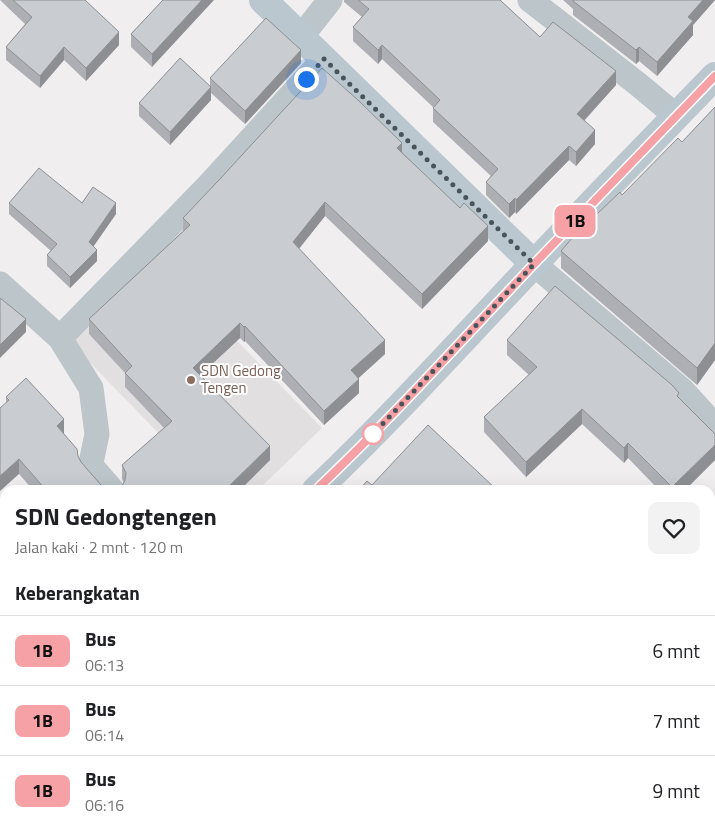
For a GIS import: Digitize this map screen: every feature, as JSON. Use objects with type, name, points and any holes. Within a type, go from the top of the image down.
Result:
[{"type":"main road","points":[[263,0],[534,264]]},
{"type":"main road","points":[[321,485],[348,460],[715,76]]},
{"type":"street","points":[[301,37],[330,0]]},
{"type":"street","points":[[530,0],[676,116]]},
{"type":"street","points":[[60,338],[209,185],[324,59]]},
{"type":"street","points":[[534,264],[682,390],[715,426]]},
{"type":"street","points":[[0,284],[60,338],[91,388],[97,434],[91,463],[92,467],[108,485]]},
{"type":"shaded area","name":"SDN Gedong Tengen","points":[[170,223],[229,283],[204,307],[322,428],[263,485],[209,485],[59,331]]},
{"type":"building","points":[[13,0],[85,0],[119,32],[86,68],[64,47],[40,76],[6,47],[32,17]]},
{"type":"building","points":[[163,0],[202,0],[152,54],[131,34]]},
{"type":"building","points":[[358,0],[500,0],[540,37],[553,22],[616,71],[577,114],[595,130],[576,152],[569,146],[516,200],[515,198],[509,204],[486,182],[498,169],[433,108],[440,100],[382,45],[378,50],[353,27],[369,9]]},
{"type":"building","points":[[573,0],[703,0],[688,17],[693,21],[657,62],[639,47],[636,50]]},
{"type":"building","points":[[266,18],[301,50],[245,111],[210,78]]},
{"type":"building","points":[[180,58],[211,87],[170,132],[139,103]]},
{"type":"building","points":[[322,68],[402,143],[397,148],[460,208],[464,203],[488,226],[422,294],[325,202],[293,242],[385,340],[351,370],[359,379],[324,411],[245,326],[240,323],[193,368],[270,446],[230,485],[122,485],[126,473],[122,465],[172,421],[125,373],[132,366],[89,319],[190,225],[183,218]]},
{"type":"building","points":[[715,107],[715,343],[697,368],[561,251],[620,192],[622,195],[678,138],[682,142]]},
{"type":"building","points":[[39,168],[82,203],[93,187],[116,203],[89,242],[97,250],[70,277],[47,255],[57,244],[9,203]]},
{"type":"building","points":[[555,286],[672,385],[679,393],[677,396],[715,434],[715,445],[674,485],[670,485],[628,443],[624,448],[582,409],[526,462],[484,417],[537,367],[507,340]]},
{"type":"building","points":[[0,298],[26,319],[0,345]]},
{"type":"building","points":[[26,378],[64,419],[57,426],[77,449],[81,462],[101,485],[42,485],[19,459],[0,476],[0,408],[9,400],[6,397]]},
{"type":"building","points":[[428,425],[492,485],[372,485]]},
{"type":"building","points":[[367,481],[372,485],[363,485]]},
{"type":"bus line","name":"1B","points":[[321,485],[425,381],[534,264],[715,76]]},
{"type":"place","name":"SDN Gedong Tengen","points":[[191,380]]},
{"type":"route","points":[[306,79],[324,59],[534,264],[373,434]]}]
